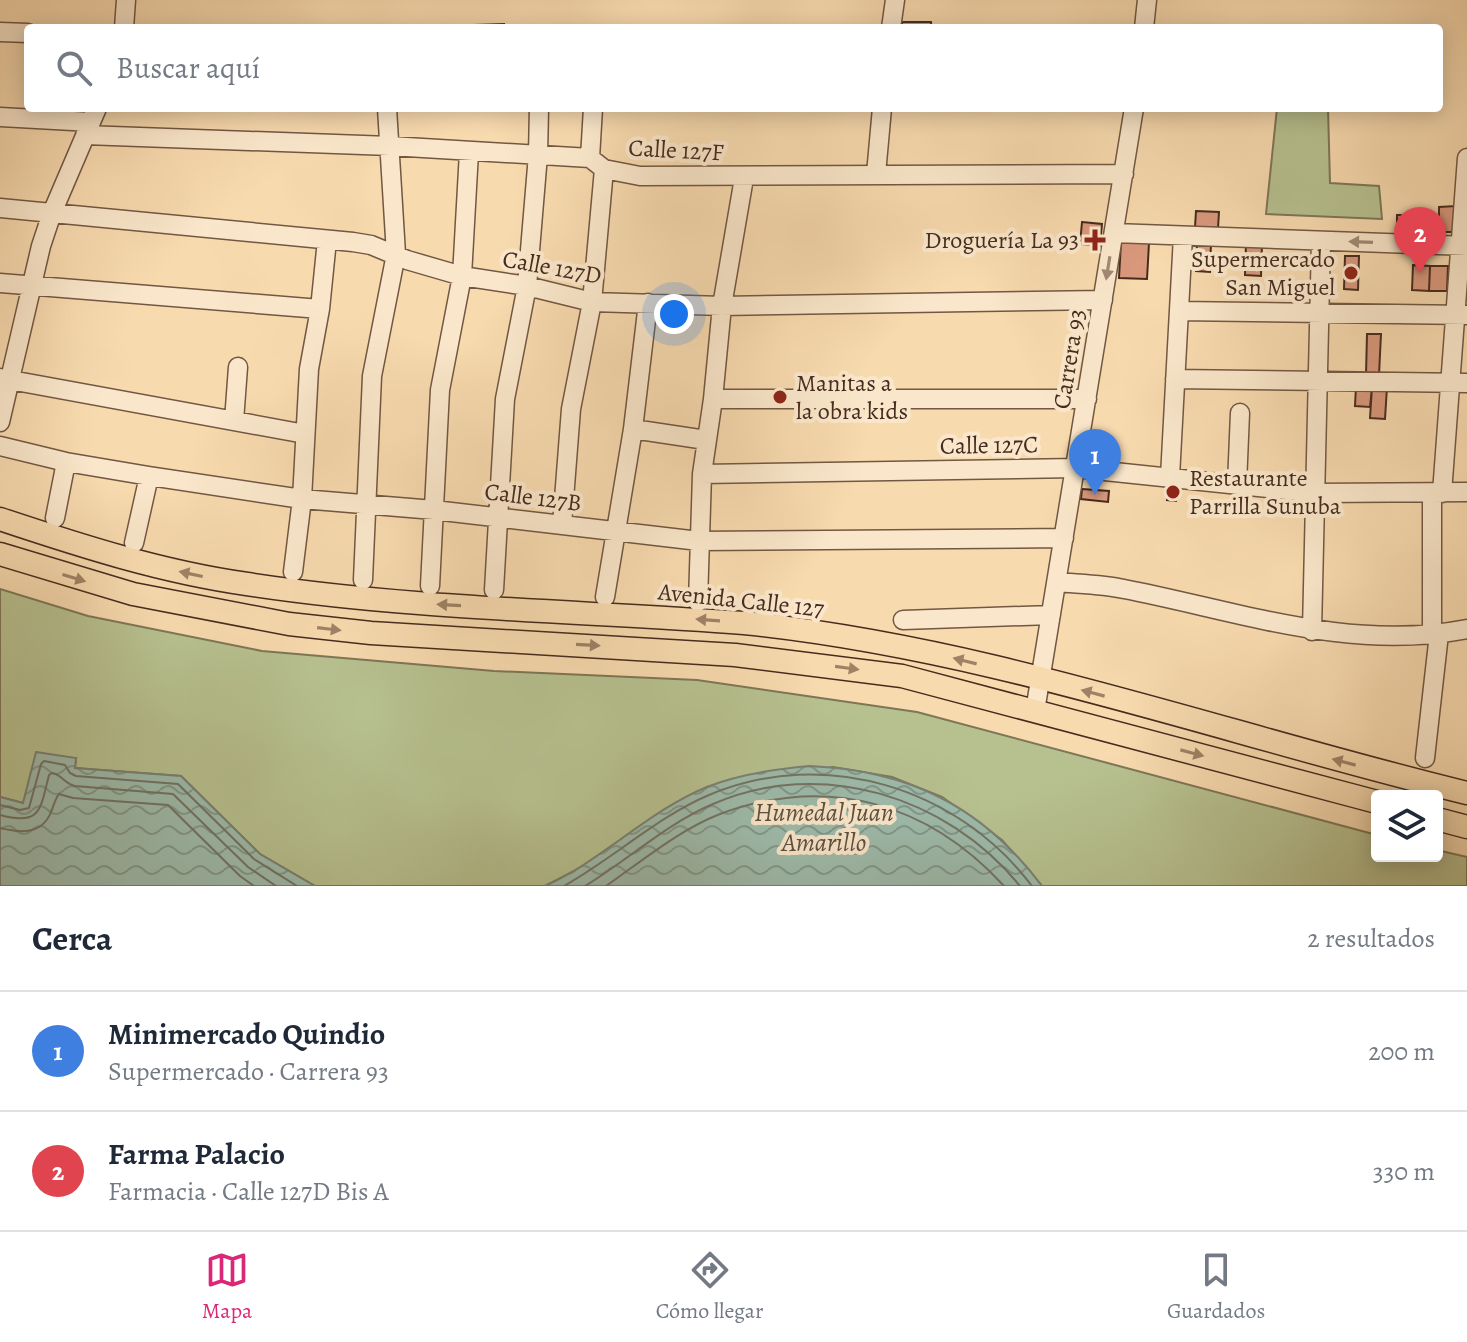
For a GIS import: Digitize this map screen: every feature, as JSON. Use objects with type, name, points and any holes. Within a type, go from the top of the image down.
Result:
[{"type":"main road","name":"Avenida Calle 127","points":[[0,519],[119,557],[244,584],[348,597],[789,628],[915,648],[1467,793]]},
{"type":"main road","points":[[0,554],[133,594],[289,624],[371,633],[675,650],[791,660],[902,676],[1371,800]]},
{"type":"main road","points":[[1443,821],[1467,827]]},
{"type":"street","points":[[124,24],[126,0]]},
{"type":"street","points":[[892,24],[895,0]]},
{"type":"street","points":[[1144,24],[1147,0]]},
{"type":"street","points":[[0,32],[24,33]]},
{"type":"street","points":[[363,580],[372,376],[396,254],[387,112]]},
{"type":"street","points":[[494,590],[505,399],[527,286],[539,112]]},
{"type":"street","points":[[562,525],[571,409],[592,302],[597,164],[593,112]]},
{"type":"street","points":[[876,174],[882,112]]},
{"type":"street","name":"Carrera 93","points":[[1035,711],[1133,112]]},
{"type":"street","name":"Calle 127F","points":[[0,117],[538,155],[597,164],[640,176],[744,178],[876,174],[1124,174]]},
{"type":"street","points":[[0,422],[5,379],[52,213],[91,122]]},
{"type":"street","points":[[430,586],[440,390],[462,276],[469,152]]},
{"type":"street","points":[[1425,758],[1435,634],[1437,493],[1459,383],[1467,158]]},
{"type":"street","points":[[698,602],[702,474],[722,306],[744,178]]},
{"type":"street","name":"Calle 127D","points":[[0,208],[371,245],[407,260],[462,276],[527,286],[592,302],[722,306],[1103,300]]},
{"type":"street","points":[[1114,233],[1464,246]]},
{"type":"street","points":[[1170,477],[1183,236]]},
{"type":"street","points":[[293,572],[302,499],[309,369],[320,309],[327,240]]},
{"type":"street","points":[[1312,631],[1321,241]]},
{"type":"street","points":[[0,283],[320,309]]},
{"type":"street","points":[[605,597],[633,429],[648,303]]},
{"type":"street","points":[[1179,311],[1461,315]]},
{"type":"street","points":[[234,421],[238,367]]},
{"type":"street","points":[[5,379],[305,434]]},
{"type":"street","points":[[1175,379],[1459,383]]},
{"type":"street","points":[[713,399],[1087,399]]},
{"type":"street","points":[[1237,484],[1240,413]]},
{"type":"street","points":[[633,429],[706,440]]},
{"type":"street","name":"Calle 127B","points":[[0,446],[66,462],[302,499],[434,510],[699,541],[1064,538]]},
{"type":"street","points":[[55,518],[66,462]]},
{"type":"street","name":"Calle 127C","points":[[702,474],[1076,468],[1315,493],[1467,492]]},
{"type":"street","points":[[134,543],[149,476]]},
{"type":"street","points":[[1057,582],[1122,588],[1312,631],[1435,634],[1467,629]]},
{"type":"street","points":[[903,620],[1051,615]]},
{"type":"green space","points":[[1277,112],[1328,112],[1330,183],[1379,186],[1382,219],[1266,214]]},
{"type":"green space","points":[[0,589],[88,616],[262,651],[494,671],[697,680],[917,712],[1371,833],[1371,862],[1443,862],[1443,851],[1467,857],[1467,886],[1042,886],[1002,840],[942,797],[892,777],[833,767],[707,787],[665,809],[578,869],[545,886],[315,886],[260,854],[181,776],[75,768],[76,759],[23,803],[0,797]]},
{"type":"water","points":[[36,752],[76,758],[75,768],[181,776],[260,854],[315,886],[0,886],[0,797],[23,803]]},
{"type":"water","name":"Humedal Juan Amarillo","points":[[809,766],[879,775],[940,798],[994,834],[1042,886],[545,886],[586,863],[665,809],[707,787],[757,773]]},
{"type":"building","points":[[902,22],[931,22],[931,24]]},
{"type":"building","points":[[1456,206],[1456,232],[1439,232],[1439,207]]},
{"type":"building","points":[[1196,211],[1219,212],[1218,228],[1195,227]]},
{"type":"building","points":[[1397,215],[1421,215],[1421,233],[1397,233]]},
{"type":"building","points":[[1082,222],[1102,224],[1100,246],[1080,244]]},
{"type":"building","points":[[1121,242],[1149,243],[1147,279],[1119,278]]},
{"type":"building","points":[[1197,242],[1211,243],[1210,272],[1196,271]]},
{"type":"building","points":[[1246,243],[1262,244],[1261,276],[1245,275]]},
{"type":"building","name":"Supermercado San Miguel","points":[[1345,256],[1359,256],[1358,290],[1344,289]]},
{"type":"building","points":[[1413,265],[1430,266],[1429,291],[1412,290]]},
{"type":"building","points":[[1430,266],[1448,266],[1447,291],[1429,291]]},
{"type":"building","points":[[1367,334],[1381,334],[1379,375],[1366,375]]},
{"type":"building","points":[[1356,386],[1372,387],[1370,407],[1355,406]]},
{"type":"building","points":[[1372,387],[1387,387],[1385,419],[1370,418]]},
{"type":"building","name":"Restaurante Parrilla Sunuba","points":[[1169,484],[1179,485],[1176,501],[1167,500]]},
{"type":"building","points":[[1082,489],[1109,491],[1108,502],[1081,499]]},
{"type":"place","name":"Droguería La 93","points":[[1095,240]]},
{"type":"place","name":"Supermercado San Miguel","points":[[1351,273]]},
{"type":"place","name":"Farma Palacio","points":[[1420,273]]},
{"type":"place","name":"Manitas a la obra kids","points":[[780,397]]},
{"type":"place","name":"Restaurante Parrilla Sunuba","points":[[1173,492]]},
{"type":"place","name":"Minimercado Quindio","points":[[1095,495]]}]
